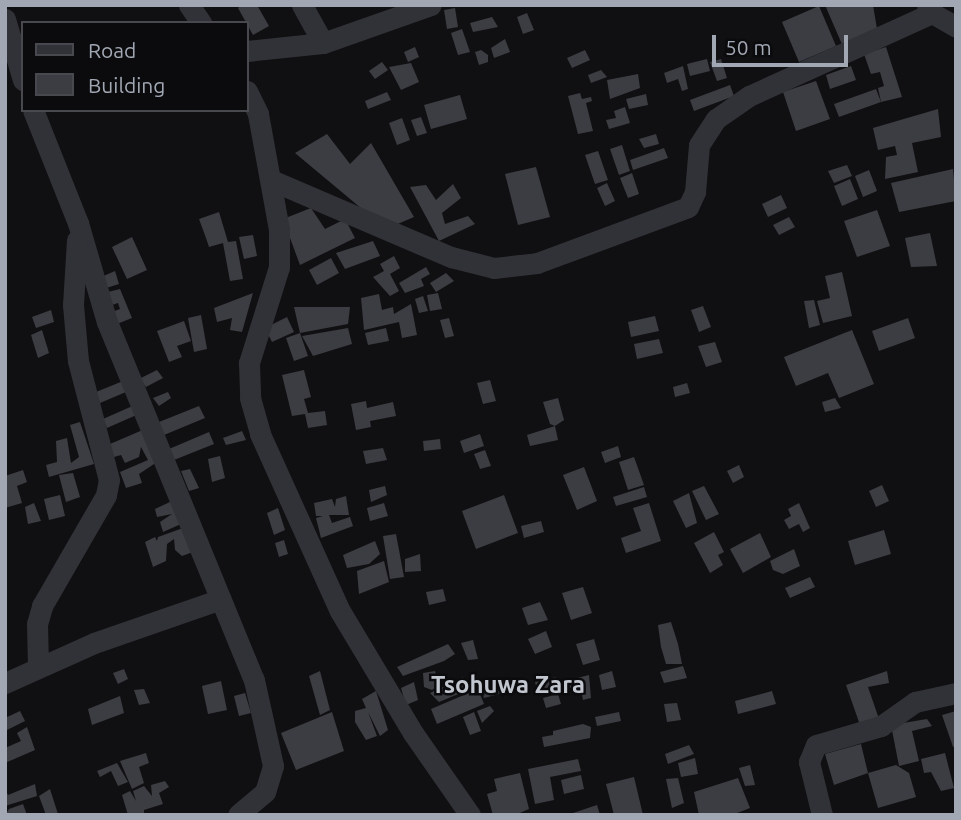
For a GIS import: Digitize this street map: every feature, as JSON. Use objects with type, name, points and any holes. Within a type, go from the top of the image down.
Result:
[{"type":"street","points":[[189,5],[200,21]]},
{"type":"street","points":[[302,5],[323,43]]},
{"type":"street","points":[[248,51],[323,43],[431,5]]},
{"type":"street","points":[[271,180],[452,257],[494,268],[537,263],[688,207],[695,192],[699,145],[716,119],[749,96],[929,9],[956,27]]},
{"type":"street","points":[[5,19],[21,73]]},
{"type":"street","points":[[248,92],[258,114],[271,180],[279,267],[249,363],[250,398],[260,434],[340,611],[413,733],[470,815]]},
{"type":"street","points":[[34,112],[78,223],[107,322],[254,680],[273,766],[265,792],[238,815]]},
{"type":"street","points":[[38,667],[37,624],[42,606],[106,495],[109,480],[78,361],[73,305],[78,223]]},
{"type":"street","points":[[5,683],[38,667],[221,598]]},
{"type":"street","points":[[822,815],[808,762],[816,745],[881,726],[915,702],[956,693]]},
{"type":"building","points":[[242,5],[257,5],[269,26],[253,35],[248,21],[245,21],[238,8]]},
{"type":"building","points":[[825,5],[873,5],[878,35],[844,49]]},
{"type":"building","points":[[819,6],[836,46],[799,62],[782,22]]},
{"type":"building","points":[[455,8],[458,27],[447,29],[444,10]]},
{"type":"building","points":[[527,13],[534,30],[523,34],[517,17]]},
{"type":"building","points":[[492,17],[498,27],[473,32],[470,23]]},
{"type":"building","points":[[462,29],[470,52],[458,55],[451,33]]},
{"type":"building","points":[[505,39],[510,52],[494,58],[491,48]]},
{"type":"building","points":[[415,47],[419,57],[408,62],[404,52]]},
{"type":"building","points":[[886,47],[902,97],[881,102],[878,88],[884,86],[880,72],[871,74],[864,54]]},
{"type":"building","points":[[481,50],[488,55],[488,62],[479,65],[475,52]]},
{"type":"building","points":[[585,50],[590,60],[572,68],[567,58]]},
{"type":"building","points":[[707,59],[710,71],[690,76],[687,64]]},
{"type":"building","points":[[721,59],[727,78],[717,81],[710,62]]},
{"type":"building","points":[[382,62],[388,70],[375,79],[369,71]]},
{"type":"building","points":[[411,63],[419,82],[401,90],[389,67]]},
{"type":"building","points":[[683,66],[688,89],[682,91],[678,79],[667,83],[664,73]]},
{"type":"building","points":[[851,66],[856,80],[830,89],[826,75]]},
{"type":"building","points":[[601,70],[607,77],[591,83],[588,75]]},
{"type":"building","points":[[638,74],[640,88],[610,99],[607,80]]},
{"type":"building","points":[[816,81],[830,119],[796,131],[783,92]]},
{"type":"building","points":[[730,85],[734,96],[694,111],[690,100]]},
{"type":"building","points":[[876,89],[881,102],[839,117],[834,104]]},
{"type":"building","points":[[387,92],[391,100],[368,109],[365,101]]},
{"type":"building","points":[[580,93],[582,99],[591,97],[592,101],[586,103],[593,131],[578,134],[568,96]]},
{"type":"building","points":[[646,94],[648,105],[629,109],[626,99]]},
{"type":"building","points":[[460,95],[467,119],[431,129],[424,105]]},
{"type":"building","points":[[625,107],[630,123],[609,129],[606,120],[616,118],[614,111]]},
{"type":"building","points":[[938,109],[941,137],[912,143],[918,172],[885,179],[886,157],[897,155],[895,146],[878,150],[873,128]]},
{"type":"building","points":[[421,117],[427,133],[417,136],[411,120]]},
{"type":"building","points":[[402,118],[410,140],[397,145],[389,123]]},
{"type":"building","points":[[327,134],[350,164],[371,143],[414,217],[386,229],[295,153]]},
{"type":"building","points":[[656,134],[659,144],[644,148],[639,139]]},
{"type":"building","points":[[622,145],[630,171],[619,175],[610,149]]},
{"type":"building","points":[[664,148],[668,158],[633,170],[630,160]]},
{"type":"building","points":[[598,151],[608,180],[595,184],[585,155]]},
{"type":"building","points":[[847,165],[852,176],[834,183],[828,171]]},
{"type":"building","points":[[536,167],[550,217],[518,225],[505,174]]},
{"type":"building","points":[[953,169],[956,201],[899,212],[891,183]]},
{"type":"building","points":[[869,170],[877,191],[863,197],[855,176]]},
{"type":"building","points":[[632,173],[639,194],[628,198],[620,178]]},
{"type":"building","points":[[850,179],[858,199],[842,206],[834,186]]},
{"type":"building","points":[[607,183],[615,201],[605,206],[597,188]]},
{"type":"building","points":[[453,184],[461,198],[442,213],[445,224],[468,216],[475,224],[439,241],[410,187],[426,185],[436,200]]},
{"type":"building","points":[[781,195],[787,208],[768,217],[762,204]]},
{"type":"building","points":[[311,208],[325,229],[345,219],[355,238],[300,265],[283,219]]},
{"type":"building","points":[[877,210],[890,246],[857,257],[844,221]]},
{"type":"building","points":[[219,212],[228,242],[236,241],[243,279],[230,281],[223,243],[209,247],[199,219]]},
{"type":"building","points":[[789,217],[795,227],[779,235],[773,225]]},
{"type":"building","points":[[930,233],[937,266],[911,267],[905,238]]},
{"type":"building","points":[[253,235],[257,256],[244,259],[239,237]]},
{"type":"building","points":[[132,237],[147,270],[127,279],[112,247]]},
{"type":"building","points":[[373,241],[380,256],[345,269],[336,253]]},
{"type":"building","points":[[394,256],[400,268],[390,274],[399,291],[390,296],[373,277],[384,271],[380,264]]},
{"type":"building","points":[[331,258],[339,273],[317,285],[309,270]]},
{"type":"building","points":[[426,267],[430,274],[421,279],[424,286],[405,293],[399,283]]},
{"type":"building","points":[[115,271],[119,284],[103,289],[99,278]]},
{"type":"building","points":[[842,272],[852,316],[823,323],[817,301],[830,298],[825,276]]},
{"type":"building","points":[[446,273],[454,281],[436,292],[430,283]]},
{"type":"building","points":[[120,289],[132,318],[117,324],[112,312],[120,309],[118,303],[109,306],[104,293]]},
{"type":"building","points":[[253,293],[242,332],[230,330],[232,318],[217,322],[214,308]]},
{"type":"building","points":[[438,293],[442,309],[430,311],[427,295]]},
{"type":"building","points":[[379,294],[382,310],[393,307],[394,314],[411,304],[417,335],[402,338],[399,322],[364,330],[361,298]]},
{"type":"building","points":[[423,296],[428,311],[419,313],[415,299]]},
{"type":"building","points":[[814,300],[820,325],[809,328],[804,301]]},
{"type":"building","points":[[703,306],[711,327],[699,332],[691,310]]},
{"type":"building","points":[[294,307],[350,307],[348,324],[300,333]]},
{"type":"building","points":[[51,310],[54,322],[36,328],[32,317]]},
{"type":"building","points":[[201,315],[207,349],[194,352],[188,318]]},
{"type":"building","points":[[655,316],[659,331],[631,337],[628,322]]},
{"type":"building","points":[[287,317],[294,332],[272,342],[265,328]]},
{"type":"building","points":[[449,318],[454,336],[445,338],[440,320]]},
{"type":"building","points":[[908,318],[915,338],[879,351],[872,331]]},
{"type":"building","points":[[184,321],[191,341],[177,346],[182,357],[169,362],[157,331]]},
{"type":"building","points":[[348,328],[352,344],[313,356],[302,336]]},
{"type":"building","points":[[386,328],[389,341],[368,345],[365,333]]},
{"type":"building","points":[[42,330],[49,353],[38,358],[31,335]]},
{"type":"building","points":[[852,330],[874,384],[839,398],[828,373],[796,386],[784,357]]},
{"type":"building","points":[[300,333],[308,356],[294,361],[286,338]]},
{"type":"building","points":[[659,339],[663,353],[637,359],[634,344]]},
{"type":"building","points":[[715,342],[722,362],[706,367],[698,346]]},
{"type":"building","points":[[157,370],[163,378],[146,387],[139,379]]},
{"type":"building","points":[[304,370],[311,397],[304,399],[308,413],[325,411],[327,425],[308,428],[305,414],[292,416],[282,375]]},
{"type":"building","points":[[128,379],[133,389],[100,403],[96,392]]},
{"type":"building","points":[[490,380],[496,401],[483,404],[477,383]]},
{"type":"building","points":[[687,383],[690,393],[675,397],[673,387]]},
{"type":"building","points":[[168,392],[171,398],[159,406],[153,398]]},
{"type":"building","points":[[558,398],[564,420],[555,426],[550,424],[543,402]]},
{"type":"building","points":[[835,398],[841,408],[825,412],[822,402]]},
{"type":"building","points":[[366,401],[367,408],[393,402],[396,416],[370,421],[371,427],[356,430],[351,404]]},
{"type":"building","points":[[137,404],[141,413],[107,428],[103,419]]},
{"type":"building","points":[[199,406],[205,418],[164,435],[159,422]]},
{"type":"building","points":[[80,422],[94,464],[49,477],[46,465],[57,462],[56,441],[67,438],[71,463],[79,457],[70,425]]},
{"type":"building","points":[[555,426],[558,440],[530,446],[527,435]]},
{"type":"building","points":[[145,429],[157,462],[139,474],[142,483],[126,488],[120,472],[148,460],[141,447],[139,457],[125,463],[121,455],[114,457],[110,444]]},
{"type":"building","points":[[242,431],[246,440],[226,445],[223,438]]},
{"type":"building","points":[[209,432],[214,444],[174,460],[169,449]]},
{"type":"building","points":[[480,434],[484,446],[464,453],[460,441]]},
{"type":"building","points":[[440,439],[441,449],[424,451],[423,441]]},
{"type":"building","points":[[618,446],[621,457],[605,463],[601,452]]},
{"type":"building","points":[[383,448],[387,460],[366,464],[363,451]]},
{"type":"building","points":[[485,450],[491,466],[480,469],[474,454]]},
{"type":"building","points":[[220,456],[225,478],[212,482],[208,459]]},
{"type":"building","points":[[634,457],[644,485],[628,490],[619,462]]},
{"type":"building","points":[[739,465],[744,477],[733,483],[727,471]]},
{"type":"building","points":[[584,467],[597,501],[577,510],[563,475]]},
{"type":"building","points":[[190,469],[199,488],[189,491],[181,471]]},
{"type":"building","points":[[23,470],[27,482],[17,486],[22,503],[5,508],[5,476]]},
{"type":"building","points":[[73,473],[80,497],[66,502],[59,475]]},
{"type":"building","points":[[882,485],[889,501],[876,507],[869,491]]},
{"type":"building","points":[[385,486],[387,495],[371,502],[369,490]]},
{"type":"building","points":[[704,486],[719,514],[706,520],[692,491]]},
{"type":"building","points":[[644,487],[647,497],[616,506],[613,497]]},
{"type":"building","points":[[689,493],[697,523],[686,528],[673,501]]},
{"type":"building","points":[[60,495],[65,516],[49,520],[44,499]]},
{"type":"building","points":[[504,495],[518,533],[476,549],[462,511]]},
{"type":"building","points":[[346,496],[349,515],[329,515],[332,523],[350,517],[353,526],[321,538],[316,518],[323,516],[316,516],[314,503],[332,499],[335,507],[336,499]]},
{"type":"building","points":[[172,501],[181,524],[163,532],[160,522],[172,514],[157,517],[155,509]]},
{"type":"building","points":[[34,503],[41,521],[28,524],[25,507]]},
{"type":"building","points":[[384,503],[388,516],[370,521],[367,508]]},
{"type":"building","points":[[649,503],[661,541],[626,553],[621,538],[641,531],[633,508]]},
{"type":"building","points":[[799,503],[810,528],[803,532],[799,524],[789,529],[784,520],[791,516],[788,509]]},
{"type":"building","points":[[278,508],[285,530],[274,535],[267,513]]},
{"type":"building","points":[[541,521],[544,532],[524,538],[521,526]]},
{"type":"building","points":[[183,528],[193,552],[182,556],[175,550],[174,539],[167,544],[166,561],[153,567],[145,542],[155,537],[157,541],[158,537]]},
{"type":"building","points":[[884,530],[891,554],[855,565],[848,541]]},
{"type":"building","points":[[714,532],[724,552],[718,555],[723,565],[710,573],[694,543]]},
{"type":"building","points":[[760,533],[771,557],[743,573],[730,549]]},
{"type":"building","points":[[396,534],[404,577],[390,579],[383,536]]},
{"type":"building","points":[[284,540],[288,554],[279,557],[275,543]]},
{"type":"building","points":[[375,541],[380,554],[369,564],[347,568],[343,555]]},
{"type":"building","points":[[794,549],[800,566],[783,574],[773,570],[770,561]]},
{"type":"building","points":[[420,554],[421,571],[405,572],[405,559]]},
{"type":"building","points":[[384,561],[389,582],[359,594],[357,571]]},
{"type":"building","points":[[810,577],[815,587],[790,598],[785,588]]},
{"type":"building","points":[[583,587],[592,613],[571,620],[562,593]]},
{"type":"building","points":[[443,589],[446,601],[429,605],[426,592]]},
{"type":"building","points":[[540,602],[548,620],[528,625],[522,608]]},
{"type":"building","points":[[671,622],[682,664],[666,664],[661,647],[658,625]]},
{"type":"building","points":[[546,631],[552,647],[535,654],[528,639]]},
{"type":"building","points":[[594,639],[600,660],[583,665],[576,644]]},
{"type":"building","points":[[473,640],[478,659],[468,660],[461,643]]},
{"type":"building","points":[[448,644],[455,654],[444,661],[403,676],[397,667]]},
{"type":"building","points":[[683,666],[687,678],[664,683],[660,672]]},
{"type":"building","points":[[124,669],[128,679],[118,684],[113,673]]},
{"type":"building","points":[[320,671],[330,710],[320,715],[309,676]]},
{"type":"building","points":[[435,671],[439,685],[432,690],[424,687],[423,673]]},
{"type":"building","points":[[612,671],[616,687],[602,690],[599,675]]},
{"type":"building","points":[[887,671],[889,683],[868,687],[879,719],[860,725],[846,685]]},
{"type":"building","points":[[589,675],[591,698],[583,700],[580,686],[570,688],[569,680]]},
{"type":"building","points":[[463,677],[468,690],[439,702],[430,693]]},
{"type":"building","points":[[556,677],[558,687],[538,693],[535,682]]},
{"type":"building","points":[[221,681],[227,710],[208,714],[202,686]]},
{"type":"building","points":[[508,681],[511,691],[484,698],[481,688]]},
{"type":"building","points":[[414,682],[418,700],[406,705],[401,688]]},
{"type":"building","points":[[144,689],[150,703],[139,705],[134,690]]},
{"type":"building","points":[[478,689],[484,704],[437,724],[431,709]]},
{"type":"building","points":[[376,691],[388,730],[380,736],[368,712],[377,736],[366,740],[355,722],[355,711],[366,708],[362,699]]},
{"type":"building","points":[[772,691],[776,704],[738,714],[735,701]]},
{"type":"building","points":[[245,693],[251,713],[239,716],[234,696]]},
{"type":"building","points":[[558,694],[561,704],[546,708],[543,698]]},
{"type":"building","points":[[120,696],[124,713],[92,725],[88,709]]},
{"type":"building","points":[[677,703],[681,720],[667,722],[664,704]]},
{"type":"building","points":[[490,706],[494,711],[482,723],[477,711]]},
{"type":"building","points":[[20,711],[25,721],[5,731],[5,718]]},
{"type":"building","points":[[956,711],[956,746],[953,747],[942,715]]},
{"type":"building","points":[[332,712],[344,751],[296,770],[281,733]]},
{"type":"building","points":[[474,712],[481,731],[470,735],[463,717]]},
{"type":"building","points":[[619,712],[621,721],[597,726],[595,717]]},
{"type":"building","points":[[927,719],[932,726],[912,731],[919,761],[899,766],[891,725]]},
{"type":"building","points":[[583,724],[591,727],[590,738],[544,747],[542,737],[553,735],[553,731]]},
{"type":"building","points":[[27,727],[35,750],[5,763],[5,748],[21,741],[17,733]]},
{"type":"building","points":[[861,744],[868,773],[834,785],[825,754]]},
{"type":"building","points":[[689,745],[694,754],[668,764],[665,754]]},
{"type":"building","points":[[146,753],[149,763],[139,767],[144,783],[132,789],[120,761]]},
{"type":"building","points":[[945,753],[954,788],[941,791],[931,772],[924,773],[921,759]]},
{"type":"building","points":[[695,758],[698,774],[681,777],[678,763]]},
{"type":"building","points":[[578,759],[581,771],[550,777],[554,800],[535,804],[528,769]]},
{"type":"building","points":[[117,763],[128,782],[118,786],[111,771],[100,777],[97,771]]},
{"type":"building","points":[[750,765],[755,785],[745,786],[739,768]]},
{"type":"building","points":[[896,765],[909,773],[916,797],[878,808],[868,773]]},
{"type":"building","points":[[520,773],[529,809],[515,815],[493,815],[487,794],[497,791],[494,779]]},
{"type":"building","points":[[581,775],[584,789],[564,794],[561,780]]},
{"type":"building","points":[[634,777],[643,815],[614,815],[606,784]]},
{"type":"building","points":[[678,778],[684,803],[672,808],[666,779]]},
{"type":"building","points":[[738,778],[750,808],[732,815],[699,815],[694,792]]},
{"type":"building","points":[[165,781],[169,787],[159,793],[163,804],[144,810],[144,815],[128,815],[122,795],[130,791],[136,801],[133,791],[144,786],[152,796],[151,785]]},
{"type":"building","points":[[35,784],[37,796],[5,806],[5,789],[8,795]]},
{"type":"building","points":[[50,789],[58,815],[46,815],[39,796]]},
{"type":"building","points":[[23,804],[27,815],[5,815],[9,809]]},
{"type":"building","points":[[597,805],[600,815],[570,815],[570,814]]},
{"type":"district","name":"Tsohuwa Zara","points":[[508,685]]}]
